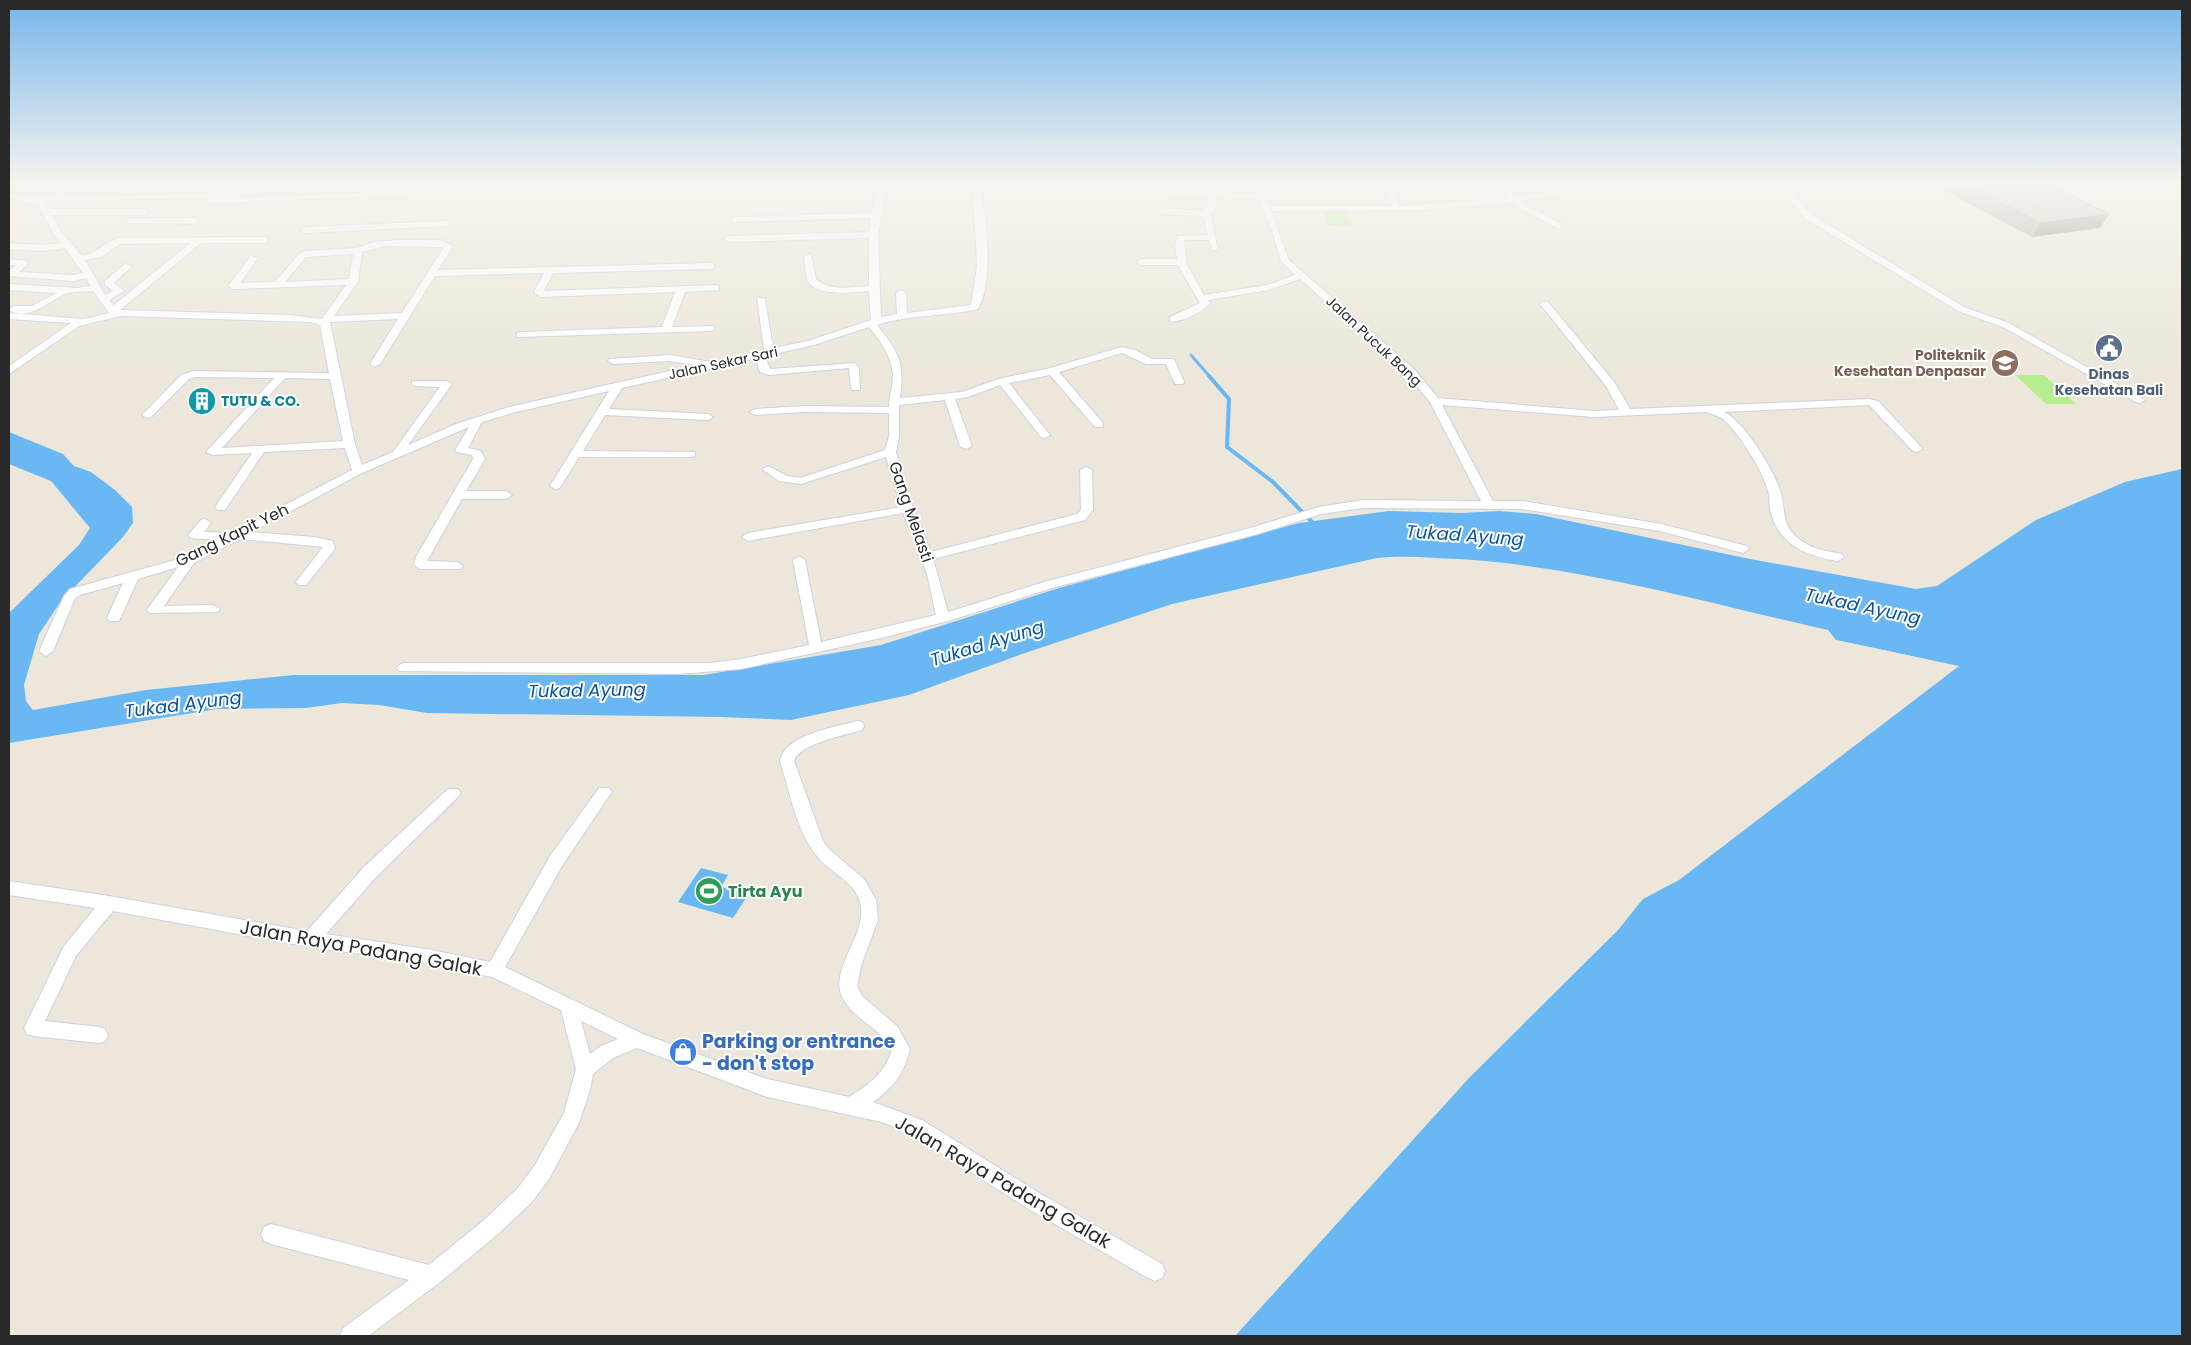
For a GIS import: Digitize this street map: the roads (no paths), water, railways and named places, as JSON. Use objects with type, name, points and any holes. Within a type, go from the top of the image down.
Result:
[{"type":"street","points":[[22,247],[53,247]]},
{"type":"street","points":[[70,247],[80,259],[103,300],[117,312],[326,321],[404,316]]},
{"type":"street","points":[[80,259],[98,255],[109,247]]},
{"type":"street","points":[[9,316],[81,322],[102,320],[117,312],[191,247]]},
{"type":"street","points":[[277,285],[305,254],[358,251],[365,247]]},
{"type":"street","points":[[434,273],[448,247]]},
{"type":"street","points":[[872,247],[873,322]]},
{"type":"street","name":"Jalan Sekar Sari","points":[[358,471],[398,452],[479,419],[513,409],[617,387],[710,364],[764,354],[830,338],[873,322],[902,315],[962,310],[974,307],[976,303],[981,247]]},
{"type":"street","points":[[1173,319],[1202,306],[1204,303],[1187,276],[1181,247]]},
{"type":"street","name":"Jalan Pucuk Bang","points":[[1280,247],[1282,256],[1300,276],[1410,371],[1435,401],[1489,504]]},
{"type":"street","points":[[1858,247],[1961,309],[2017,330],[2140,400]]},
{"type":"street","points":[[358,251],[353,282],[326,321],[334,376],[349,444],[358,471]]},
{"type":"street","points":[[808,256],[812,280],[820,287],[838,290],[873,288]]},
{"type":"street","points":[[254,258],[233,286],[353,282]]},
{"type":"street","points":[[9,262],[24,262],[11,274],[73,278],[88,275]]},
{"type":"street","points":[[1141,262],[1183,262]]},
{"type":"street","points":[[103,300],[119,291],[108,283],[128,266]]},
{"type":"street","points":[[375,364],[428,276],[434,273],[712,266]]},
{"type":"street","points":[[550,270],[539,292],[541,294],[716,288]]},
{"type":"street","points":[[1201,298],[1269,287],[1300,276]]},
{"type":"street","points":[[9,287],[64,291],[96,288]]},
{"type":"street","points":[[666,329],[681,289]]},
{"type":"street","points":[[9,308],[34,309],[64,291]]},
{"type":"street","points":[[901,293],[902,315]]},
{"type":"street","points":[[760,299],[764,370],[769,372],[851,365],[854,368],[856,388]]},
{"type":"street","points":[[1546,304],[1611,384],[1626,412]]},
{"type":"street","points":[[9,328],[24,318]]},
{"type":"street","points":[[9,371],[81,322]]},
{"type":"street","name":"Gang Melasti","points":[[873,322],[891,348],[898,376],[894,406],[894,436],[890,452],[907,509],[927,557],[943,618]]},
{"type":"street","points":[[520,335],[711,328]]},
{"type":"street","points":[[756,412],[894,406],[964,395],[1002,381],[1052,371],[1126,350],[1150,362],[1170,362],[1179,382]]},
{"type":"street","points":[[613,361],[670,358],[710,364]]},
{"type":"street","points":[[1052,371],[1099,425]]},
{"type":"street","points":[[147,415],[189,375],[334,376]]},
{"type":"street","points":[[282,376],[212,452],[349,444]]},
{"type":"street","points":[[1002,381],[1045,435]]},
{"type":"street","points":[[398,452],[447,384],[416,383]]},
{"type":"street","points":[[556,486],[617,387]]},
{"type":"street","points":[[949,397],[966,446]]},
{"type":"street","points":[[1435,401],[1594,414],[1871,402],[1917,449]]},
{"type":"street","points":[[1705,408],[1726,416],[1741,434],[1774,491],[1776,508],[1782,528],[1803,548],[1823,555],[1838,557]]},
{"type":"street","points":[[600,412],[708,417]]},
{"type":"street","points":[[457,566],[432,567],[420,565],[479,459],[477,453],[461,450],[479,419]]},
{"type":"street","points":[[221,507],[260,450]]},
{"type":"street","points":[[768,469],[778,478],[792,482],[801,481],[890,452]]},
{"type":"street","points":[[575,454],[691,454]]},
{"type":"street","points":[[927,557],[1081,517],[1087,510],[1086,470]]},
{"type":"street","name":"Gang Kapit Yeh","points":[[46,651],[72,594],[190,560],[358,471]]},
{"type":"street","points":[[458,495],[506,495]]},
{"type":"street","points":[[404,668],[710,668],[816,649],[943,618],[1091,573],[1298,519],[1319,511],[1362,504],[1523,505],[1661,528],[1743,549]]},
{"type":"street","points":[[748,537],[907,509]]},
{"type":"street","points":[[205,523],[194,535],[314,541],[329,544],[329,549],[302,582]]},
{"type":"street","points":[[190,560],[154,610],[213,609]]},
{"type":"street","points":[[799,560],[816,649]]},
{"type":"street","points":[[114,618],[132,577]]},
{"type":"street","points":[[852,1105],[882,1086],[896,1068],[901,1049],[894,1034],[850,994],[847,983],[867,929],[870,910],[864,891],[855,879],[818,846],[787,761],[788,755],[802,743],[857,726]]},
{"type":"street","points":[[494,970],[556,861],[604,792]]},
{"type":"street","points":[[310,940],[371,871],[453,793]]},
{"type":"street","name":"Jalan Raya Padang Galak","points":[[9,888],[109,903],[310,940],[432,957],[494,970],[637,1040],[767,1088],[852,1105],[883,1113],[915,1126],[1034,1201],[1156,1271]]},
{"type":"street","points":[[99,1036],[33,1028],[70,951],[109,903]]},
{"type":"street","points":[[351,1336],[432,1276],[491,1227],[525,1195],[542,1172],[572,1117],[582,1090],[586,1069],[568,1007]]},
{"type":"street","points":[[586,1069],[607,1052],[637,1040]]},
{"type":"street","points":[[271,1234],[432,1276]]},
{"type":"water","name":"Tukad Ayung","points":[[9,432],[63,454],[74,466],[91,472],[115,490],[132,507],[133,523],[123,537],[61,601],[39,634],[24,685],[26,701],[33,710],[146,690],[294,675],[704,675],[881,645],[1059,588],[1299,523],[1389,511],[1462,513],[1499,511],[1536,514],[1750,559],[1916,589],[1937,586],[2036,520],[2125,482],[2182,469],[2182,1336],[1235,1336],[1469,1078],[1618,930],[1643,899],[1679,880],[1959,666],[1836,640],[1828,630],[1599,578],[1507,563],[1460,559],[1387,557],[1172,604],[1022,654],[909,695],[791,720],[721,717],[427,713],[379,705],[342,703],[306,708],[217,709],[9,743],[9,613],[79,545],[90,528],[51,481],[9,464]]},
{"type":"water","name":"Tirta Ayu","points":[[701,868],[728,875],[721,887],[748,895],[733,918],[678,902]]},
{"type":"waterway","points":[[1191,355],[1211,378]]},
{"type":"waterway","points":[[1209,376],[1229,399],[1227,447],[1273,482],[1316,526]]},
{"type":"place","name":"Dinas Kesehatan Bali","points":[[2109,348]]},
{"type":"place","name":"Politeknik Kesehatan Denpasar","points":[[2005,363]]},
{"type":"place","name":"TUTU & CO.","points":[[202,401]]},
{"type":"place","name":"Tirta Ayu","points":[[709,891]]},
{"type":"place","name":"Parking or entrance - don't stop","points":[[683,1052]]}]
